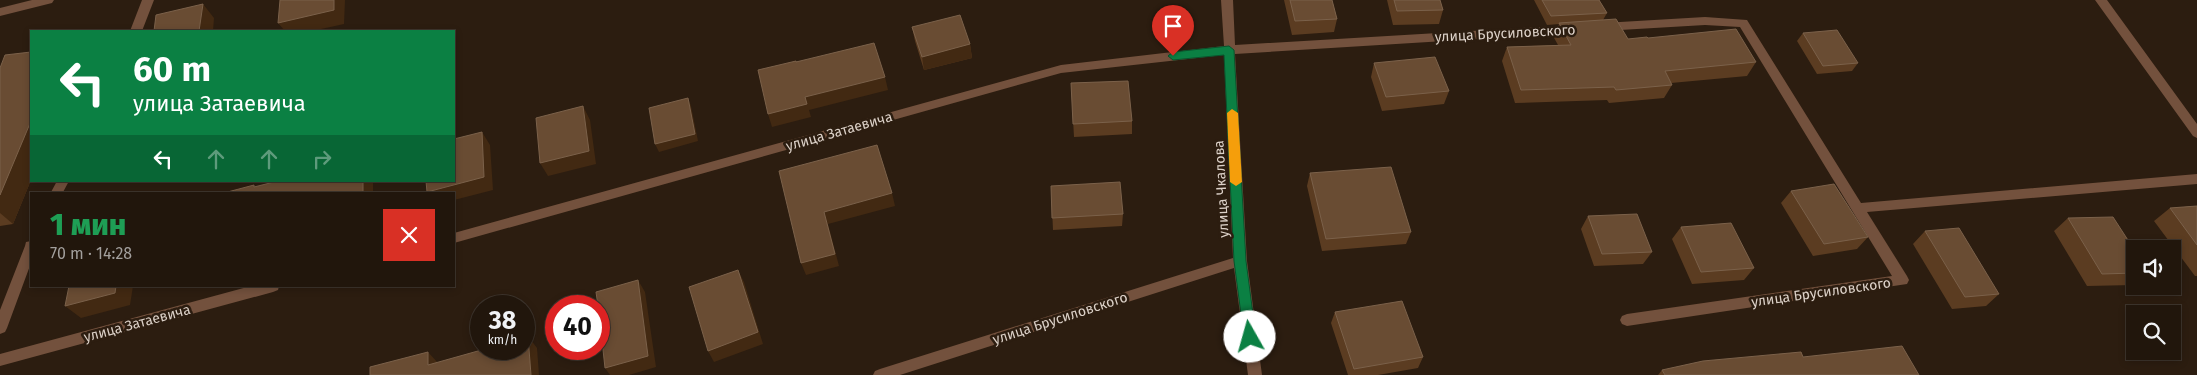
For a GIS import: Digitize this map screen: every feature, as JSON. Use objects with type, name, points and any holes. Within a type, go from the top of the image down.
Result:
[{"type":"street","points":[[0,12],[48,0]]},
{"type":"street","points":[[136,30],[148,0]]},
{"type":"street","name":"улица Чкалова","points":[[1227,0],[1240,261],[1255,375]]},
{"type":"street","points":[[2101,0],[2197,133]]},
{"type":"street","name":"улица Брусиловского","points":[[1229,50],[1705,21],[1743,23],[1902,280],[1627,320]]},
{"type":"street","name":"улица Затаевича","points":[[455,238],[1061,69],[1229,50]]},
{"type":"street","points":[[1859,208],[2197,179]]},
{"type":"street","points":[[0,328],[30,249]]},
{"type":"street","name":"улица Брусиловского","points":[[880,375],[1240,261]]},
{"type":"street","name":"улица Затаевича","points":[[0,360],[269,287]]},
{"type":"building","points":[[280,0],[334,0],[334,10],[278,23]]},
{"type":"building","points":[[1290,0],[1332,0],[1337,19],[1295,21]]},
{"type":"building","points":[[1394,0],[1440,0],[1443,10],[1397,11]]},
{"type":"building","points":[[1542,0],[1599,0],[1607,13],[1551,16]]},
{"type":"building","points":[[203,4],[199,30],[154,30],[156,15]]},
{"type":"building","points":[[960,15],[970,44],[922,57],[912,27]]},
{"type":"building","points":[[1616,19],[1628,39],[1736,29],[1756,62],[1665,71],[1672,85],[1616,90],[1614,87],[1521,90],[1507,47],[1571,45],[1559,23]]},
{"type":"building","points":[[1837,30],[1858,63],[1823,66],[1803,33]]},
{"type":"building","points":[[874,43],[885,77],[805,97],[807,104],[768,114],[758,70]]},
{"type":"building","points":[[30,52],[30,123],[0,195],[0,68],[5,55]]},
{"type":"building","points":[[1435,57],[1449,91],[1386,97],[1374,63]]},
{"type":"building","points":[[1128,81],[1132,121],[1073,124],[1071,83]]},
{"type":"building","points":[[688,98],[695,134],[655,144],[649,108]]},
{"type":"building","points":[[583,106],[589,151],[540,163],[536,118]]},
{"type":"building","points":[[482,132],[484,177],[427,192],[426,182],[455,182],[455,139]]},
{"type":"building","points":[[877,145],[892,193],[824,212],[835,254],[801,263],[779,171]]},
{"type":"building","points":[[1391,167],[1411,232],[1326,239],[1310,173]]},
{"type":"building","points":[[274,182],[363,182],[363,192],[228,192],[254,185],[254,187]]},
{"type":"building","points":[[1120,182],[1123,214],[1052,218],[1051,186]]},
{"type":"building","points":[[1834,184],[1868,237],[1824,244],[1791,191]]},
{"type":"building","points":[[2197,206],[2197,245],[2170,208]]},
{"type":"building","points":[[1637,214],[1652,252],[1602,254],[1588,216]]},
{"type":"building","points":[[2113,217],[2128,240],[2126,240],[2126,273],[2102,274],[2068,218]]},
{"type":"building","points":[[1731,223],[1754,268],[1701,272],[1681,227]]},
{"type":"building","points":[[1959,228],[1999,294],[1965,297],[1925,231]]},
{"type":"building","points":[[738,270],[758,332],[708,351],[689,287]]},
{"type":"building","points":[[638,280],[648,356],[605,368],[604,360],[610,360],[610,295],[596,295],[596,292]]},
{"type":"building","points":[[69,287],[116,287],[115,293],[65,306]]},
{"type":"building","points":[[1402,301],[1423,357],[1354,369],[1335,312]]},
{"type":"building","points":[[1902,346],[1919,375],[1665,375],[1662,370],[1703,361],[1801,352],[1803,357]]},
{"type":"building","points":[[428,352],[428,365],[470,353],[470,360],[530,360],[531,375],[370,375],[370,367]]},
{"type":"slow traffic","points":[[1232,113],[1236,182]]},
{"type":"route","points":[[1173,56],[1229,50],[1240,261],[1250,337]]}]
